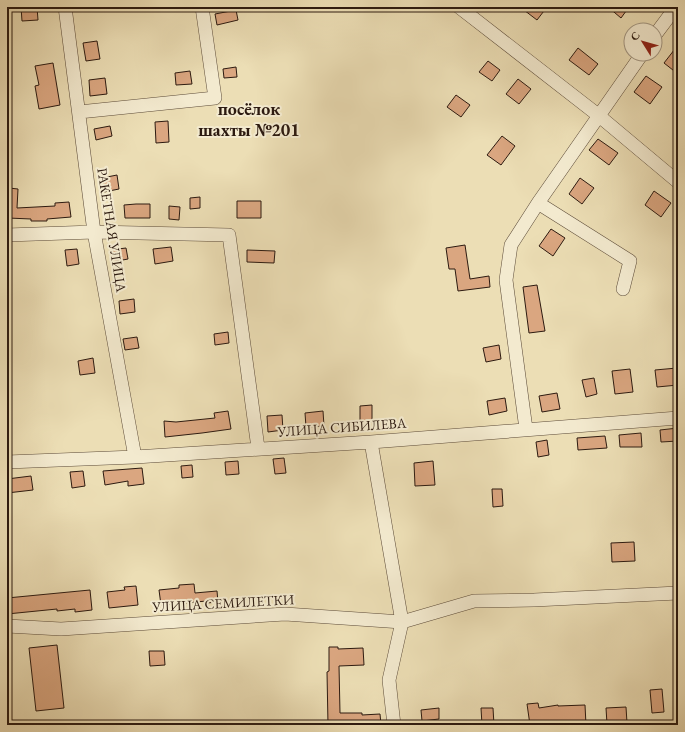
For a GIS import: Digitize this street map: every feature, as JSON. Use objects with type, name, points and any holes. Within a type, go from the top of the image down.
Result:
[{"type":"street","name":"РАКЕТНАЯ УЛИЦА","points":[[65,7],[94,232],[135,457]]},
{"type":"street","points":[[79,112],[215,98],[202,7]]},
{"type":"street","points":[[459,7],[598,115],[678,182]]},
{"type":"street","points":[[663,24],[676,7]]},
{"type":"street","points":[[526,429],[506,280],[511,246],[538,203],[636,62]]},
{"type":"street","points":[[538,203],[630,261],[623,289]]},
{"type":"street","points":[[7,235],[94,232],[229,234],[258,448]]},
{"type":"street","name":"УЛИЦА СИБИЛЕВА","points":[[7,462],[135,457],[371,442],[678,418]]},
{"type":"street","points":[[371,442],[402,622],[389,680],[394,725]]},
{"type":"street","points":[[402,622],[474,601],[534,600],[678,593]]},
{"type":"street","name":"УЛИЦА СЕМИЛЕТКИ","points":[[7,626],[61,630],[285,614],[402,622]]},
{"type":"building","points":[[21,7],[37,7],[38,20],[22,21]]},
{"type":"building","points":[[520,7],[547,7],[537,20]]},
{"type":"building","points":[[608,7],[629,7],[621,18]]},
{"type":"building","points":[[236,10],[238,20],[217,25],[215,14]]},
{"type":"building","points":[[97,41],[100,59],[86,61],[83,43]]},
{"type":"building","points":[[678,45],[678,74],[664,63]]},
{"type":"building","points":[[578,48],[598,64],[589,75],[569,60]]},
{"type":"building","points":[[488,61],[500,70],[492,81],[479,72]]},
{"type":"building","points":[[53,63],[60,105],[39,109],[35,86],[39,85],[35,66]]},
{"type":"building","points":[[236,67],[237,77],[224,78],[223,69]]},
{"type":"building","points":[[190,71],[192,84],[176,85],[175,73]]},
{"type":"building","points":[[646,76],[662,87],[650,104],[634,92]]},
{"type":"building","points":[[105,78],[107,94],[90,96],[89,80]]},
{"type":"building","points":[[518,79],[531,89],[519,104],[506,94]]},
{"type":"building","points":[[456,95],[470,105],[461,117],[447,107]]},
{"type":"building","points":[[168,121],[169,142],[156,143],[155,122]]},
{"type":"building","points":[[110,126],[112,136],[96,140],[94,129]]},
{"type":"building","points":[[502,136],[515,146],[501,165],[487,155]]},
{"type":"building","points":[[598,139],[618,153],[609,165],[589,150]]},
{"type":"building","points":[[117,175],[119,189],[104,192],[102,178]]},
{"type":"building","points":[[580,178],[594,188],[582,204],[569,194]]},
{"type":"building","points":[[9,188],[18,189],[17,208],[55,206],[55,203],[69,202],[71,217],[47,219],[47,221],[31,221],[31,219],[8,218]]},
{"type":"building","points":[[654,191],[671,203],[661,217],[645,205]]},
{"type":"building","points":[[200,197],[200,208],[190,209],[190,198]]},
{"type":"building","points":[[237,201],[261,201],[261,218],[237,218]]},
{"type":"building","points":[[150,204],[150,218],[125,218],[124,205]]},
{"type":"building","points":[[169,206],[180,207],[179,220],[169,219]]},
{"type":"building","points":[[551,229],[565,238],[553,256],[539,246]]},
{"type":"building","points":[[465,245],[470,279],[489,276],[490,287],[458,291],[455,269],[449,269],[446,248]]},
{"type":"building","points":[[171,247],[173,261],[155,264],[153,249]]},
{"type":"building","points":[[126,248],[128,259],[112,262],[110,250]]},
{"type":"building","points":[[77,249],[79,264],[67,266],[65,250]]},
{"type":"building","points":[[247,250],[275,251],[274,263],[247,262]]},
{"type":"building","points":[[537,285],[545,331],[529,333],[523,287]]},
{"type":"building","points":[[134,299],[135,312],[120,314],[119,301]]},
{"type":"building","points":[[228,332],[229,343],[215,345],[214,334]]},
{"type":"building","points":[[137,337],[139,348],[125,350],[123,339]]},
{"type":"building","points":[[499,345],[501,359],[486,362],[483,348]]},
{"type":"building","points":[[93,358],[95,373],[80,375],[78,361]]},
{"type":"building","points":[[677,368],[678,385],[657,387],[655,370]]},
{"type":"building","points":[[630,369],[633,392],[615,394],[612,371]]},
{"type":"building","points":[[594,378],[597,394],[586,397],[582,380]]},
{"type":"building","points":[[557,393],[560,409],[542,412],[539,396]]},
{"type":"building","points":[[505,398],[507,411],[489,415],[487,401]]},
{"type":"building","points":[[372,405],[372,422],[360,423],[360,406]]},
{"type":"building","points":[[228,411],[231,429],[165,437],[164,421],[176,422],[215,418],[214,413]]},
{"type":"building","points":[[323,411],[324,426],[306,427],[305,413]]},
{"type":"building","points":[[282,415],[283,430],[268,432],[267,416]]},
{"type":"building","points":[[678,428],[678,441],[661,442],[660,430]]},
{"type":"building","points":[[641,433],[642,447],[620,447],[619,435]]},
{"type":"building","points":[[605,436],[607,448],[578,450],[577,438]]},
{"type":"building","points":[[547,440],[549,455],[538,457],[536,442]]},
{"type":"building","points":[[284,458],[286,473],[275,474],[273,459]]},
{"type":"building","points":[[238,461],[239,474],[226,475],[225,462]]},
{"type":"building","points":[[433,461],[435,485],[415,486],[414,463]]},
{"type":"building","points":[[192,465],[193,477],[182,478],[181,466]]},
{"type":"building","points":[[142,468],[144,484],[128,486],[128,481],[105,485],[103,471]]},
{"type":"building","points":[[83,471],[85,486],[72,488],[70,472]]},
{"type":"building","points":[[31,476],[33,490],[7,493],[7,479]]},
{"type":"building","points":[[492,489],[502,489],[503,506],[493,507]]},
{"type":"building","points":[[634,542],[635,561],[612,562],[611,543]]},
{"type":"building","points":[[194,584],[195,593],[217,591],[218,602],[207,603],[207,601],[161,605],[159,590],[179,588],[179,585]]},
{"type":"building","points":[[136,586],[138,605],[109,608],[107,592],[125,590],[124,587]]},
{"type":"building","points":[[90,590],[92,610],[75,612],[75,609],[57,611],[57,609],[7,614],[7,598]]},
{"type":"building","points":[[57,645],[64,708],[36,711],[29,648]]},
{"type":"building","points":[[329,647],[338,647],[338,649],[363,648],[364,665],[339,666],[340,713],[362,713],[362,715],[380,714],[381,725],[328,725],[327,672],[329,671]]},
{"type":"building","points":[[149,651],[164,651],[165,665],[150,666]]},
{"type":"building","points":[[662,689],[664,712],[652,713],[650,690]]},
{"type":"building","points":[[538,703],[539,708],[558,705],[585,705],[586,725],[573,725],[573,723],[560,725],[530,725],[527,704]]},
{"type":"building","points":[[626,707],[627,723],[607,724],[606,708]]},
{"type":"building","points":[[439,708],[439,719],[422,721],[421,710]]},
{"type":"building","points":[[481,708],[493,708],[494,725],[482,725]]},
{"type":"district","name":"посёлок шахты №201","points":[[249,119]]}]
